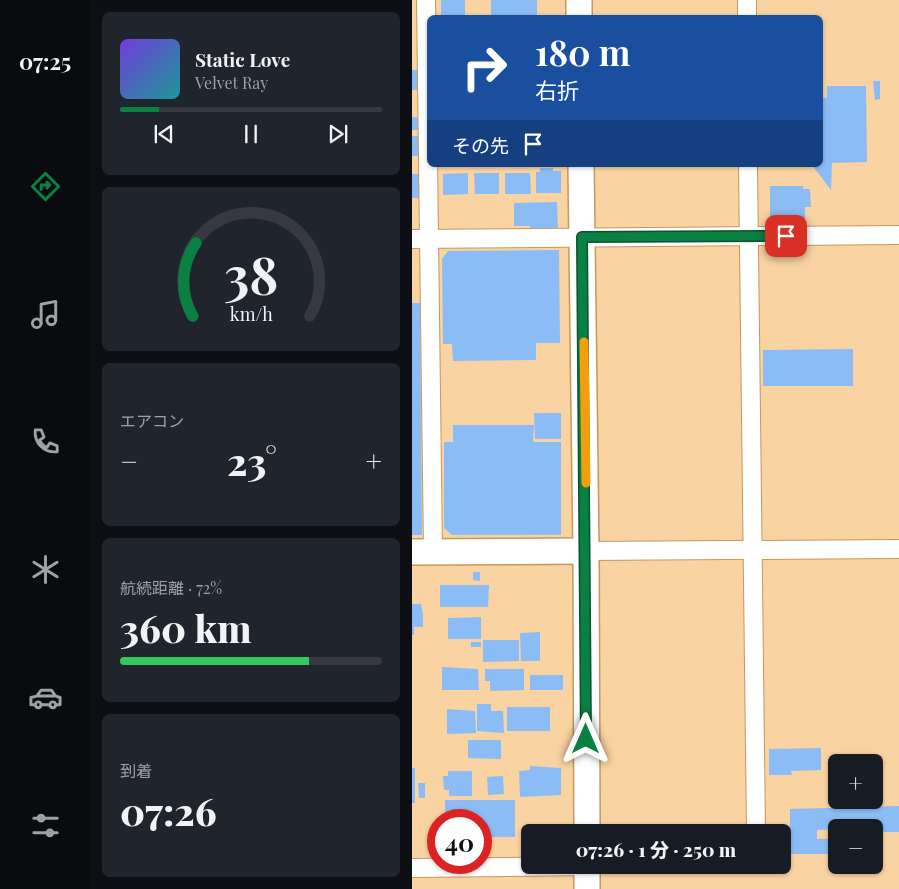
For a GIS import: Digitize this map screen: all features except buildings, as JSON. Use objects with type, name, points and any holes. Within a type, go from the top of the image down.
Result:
[{"type":"street","points":[[426,0],[420,239],[423,552],[898,549]]},
{"type":"street","points":[[579,0],[579,15]]},
{"type":"street","points":[[747,0],[747,15]]},
{"type":"street","points":[[582,167],[586,551],[586,824]]},
{"type":"street","points":[[748,167],[756,824]]},
{"type":"street","points":[[420,239],[898,235]]},
{"type":"street","points":[[412,868],[521,872]]},
{"type":"slow traffic","points":[[584,342],[586,483]]},
{"type":"route","points":[[586,739],[582,237],[786,236]]}]
